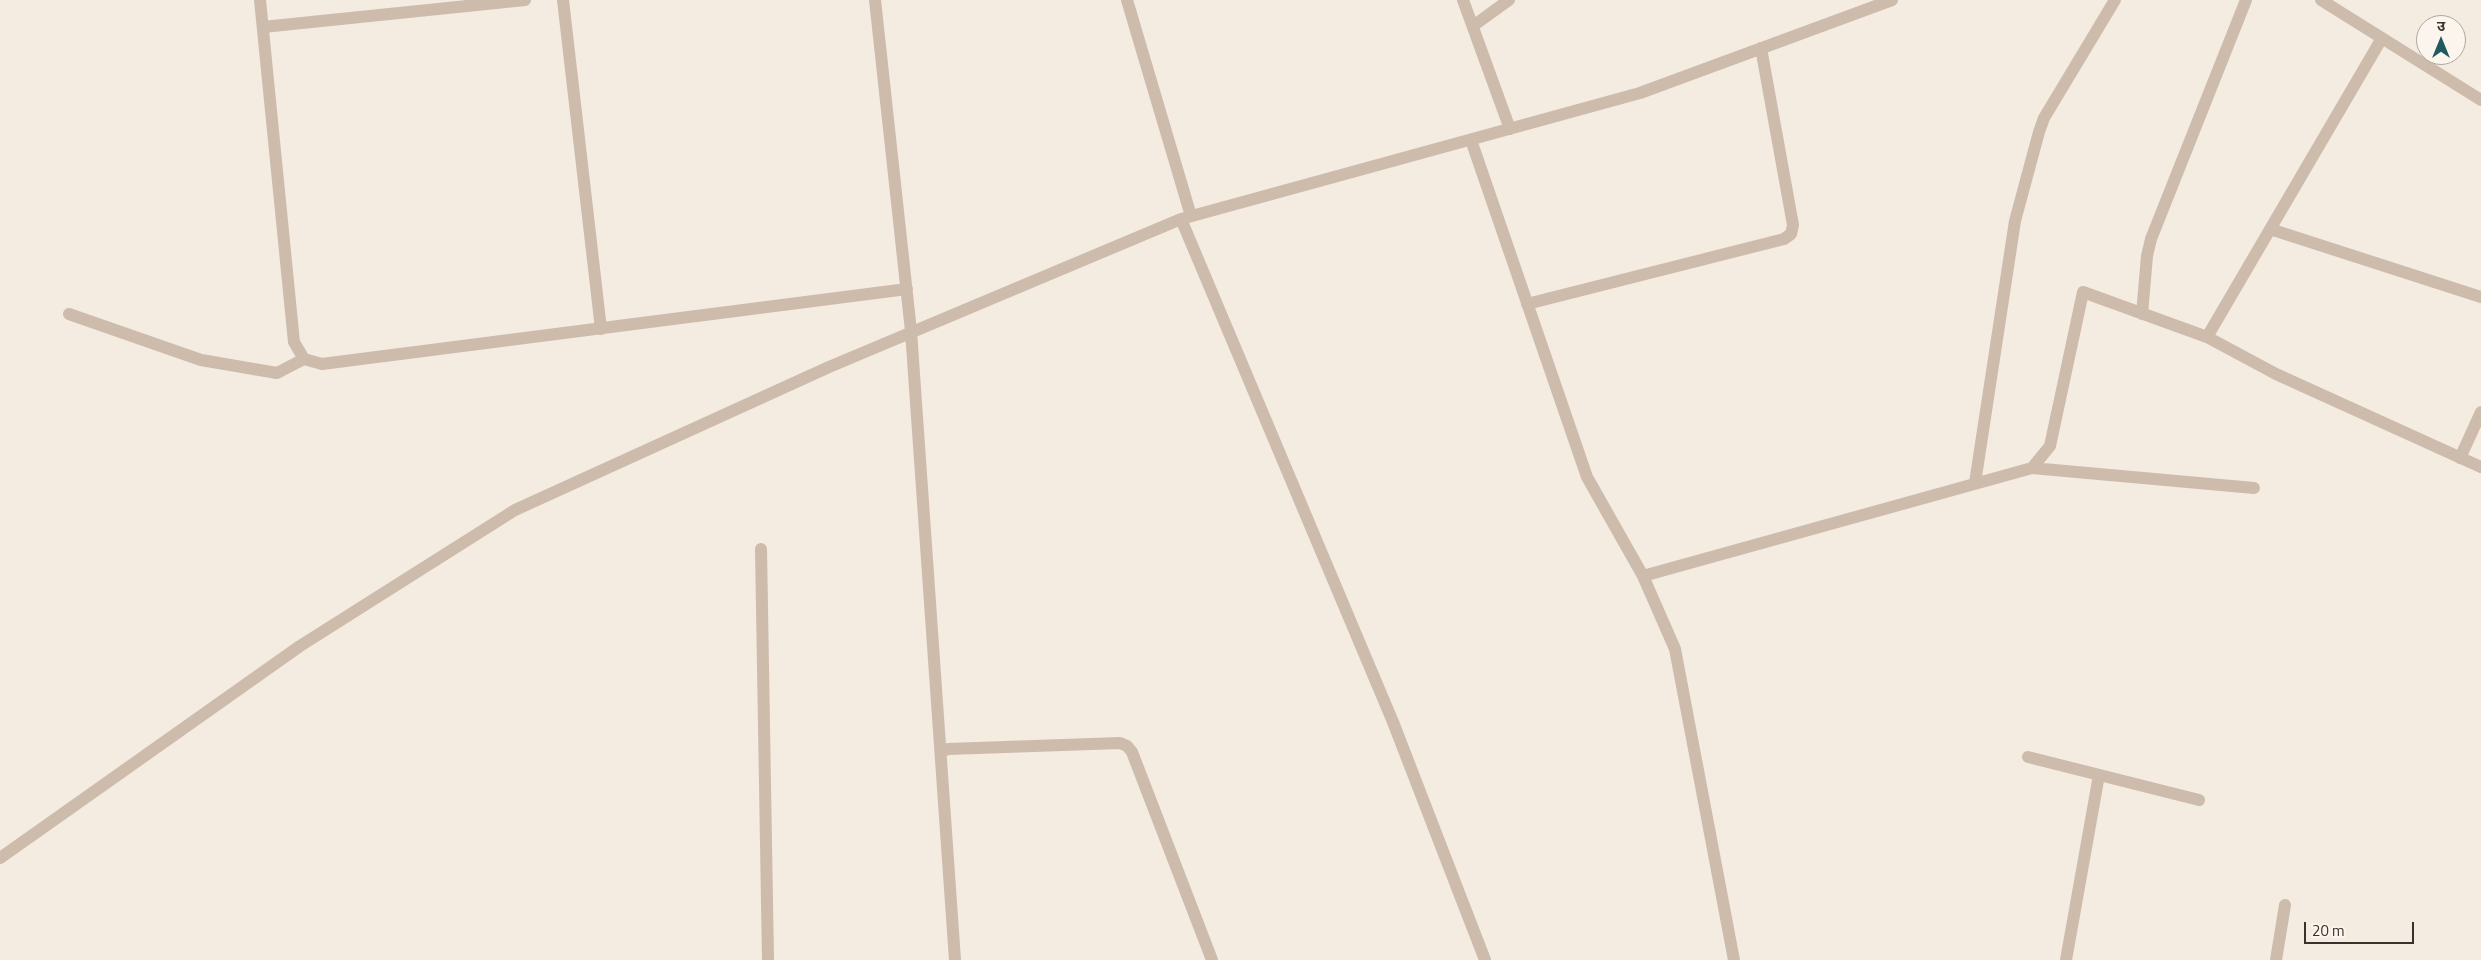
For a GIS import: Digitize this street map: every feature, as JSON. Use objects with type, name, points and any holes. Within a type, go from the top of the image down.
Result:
[{"type":"street","points":[[260,0],[294,342],[304,359]]},
{"type":"street","points":[[263,27],[525,0]]},
{"type":"street","points":[[563,0],[601,329]]},
{"type":"street","points":[[875,0],[911,331],[955,960]]},
{"type":"street","points":[[1127,0],[1186,218],[1394,722],[1485,960]]},
{"type":"street","points":[[1463,0],[1510,129]]},
{"type":"street","points":[[1473,26],[1509,0]]},
{"type":"street","points":[[0,858],[300,646],[514,510],[911,331],[1186,218],[1640,93],[1892,0]]},
{"type":"street","points":[[1975,483],[2015,221],[2039,132],[2048,111],[2115,0]]},
{"type":"street","points":[[2142,314],[2147,256],[2151,239],[2246,0]]},
{"type":"street","points":[[2321,0],[2481,100]]},
{"type":"street","points":[[2207,337],[2382,38]]},
{"type":"street","points":[[1527,304],[1784,239],[1791,234],[1793,225],[1761,48]]},
{"type":"street","points":[[1471,140],[1587,477],[1643,576],[1675,650],[1734,960]]},
{"type":"street","points":[[2270,229],[2481,297]]},
{"type":"street","points":[[69,314],[201,360],[277,373],[304,359],[322,364],[907,289]]},
{"type":"street","points":[[2032,468],[2050,446],[2083,292],[2207,337],[2276,374],[2481,467]]},
{"type":"street","points":[[2460,458],[2481,412]]},
{"type":"street","points":[[1643,576],[2032,468],[2254,488]]},
{"type":"street","points":[[762,549],[768,960]]},
{"type":"street","points":[[941,752],[948,749],[967,748],[1120,743],[1127,746],[1132,752],[1212,960]]},
{"type":"street","points":[[2028,757],[2199,800]]},
{"type":"street","points":[[2066,960],[2099,775]]},
{"type":"street","points":[[2276,960],[2285,905]]}]
